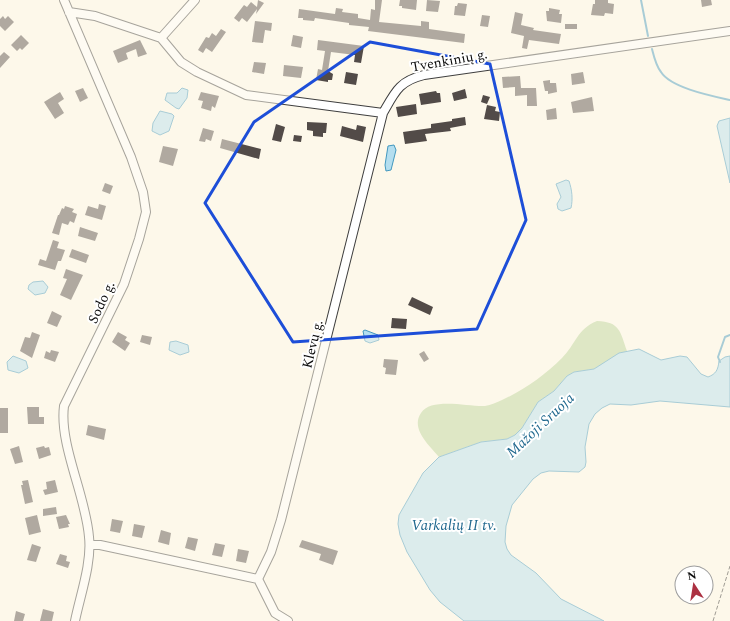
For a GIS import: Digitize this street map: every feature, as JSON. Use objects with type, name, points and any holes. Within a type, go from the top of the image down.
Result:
[{"type":"street","name":"Sodo g.","points":[[64,0],[131,158],[143,192],[146,212],[124,284],[64,406],[63,426],[86,517],[90,545],[74,621]]},
{"type":"street","points":[[161,38],[195,0]]},
{"type":"street","points":[[69,12],[95,16],[161,38],[181,62],[197,72],[246,95],[383,113]]},
{"type":"street","name":"Tvenkinių g.","points":[[383,113],[401,84],[410,78],[730,31]]},
{"type":"street","name":"Klevų g.","points":[[258,579],[271,552],[281,520],[383,113]]},
{"type":"street","points":[[90,545],[100,545],[258,579],[275,613],[288,621]]},
{"type":"path","points":[[713,621],[730,566]]},
{"type":"highlighted area","points":[[370,42],[490,64],[526,220],[477,329],[293,342],[205,203],[254,122]]},
{"type":"green space","points":[[597,321],[610,323],[618,329],[623,338],[627,351],[594,369],[574,372],[567,376],[554,391],[538,402],[522,428],[515,435],[507,439],[481,442],[439,457],[422,437],[419,431],[418,419],[426,408],[441,404],[485,406],[510,396],[534,382],[549,370],[567,353],[577,337],[585,328]]},
{"type":"water","points":[[182,88],[188,90],[187,98],[179,109],[165,100],[167,93],[177,93]]},
{"type":"water","points":[[160,111],[172,114],[174,116],[169,131],[160,135],[152,131],[153,123]]},
{"type":"water","points":[[730,118],[730,183],[717,126],[719,121]]},
{"type":"water","points":[[394,145],[396,150],[391,170],[386,171],[385,165],[388,146]]},
{"type":"water","points":[[566,180],[569,181],[571,188],[572,205],[571,208],[562,211],[558,209],[557,204],[561,197],[556,184]]},
{"type":"water","points":[[43,281],[48,287],[45,293],[35,295],[28,289],[29,285],[33,282]]},
{"type":"water","points":[[365,330],[378,335],[379,340],[370,343],[365,341],[363,331]]},
{"type":"water","points":[[176,341],[188,345],[189,352],[180,355],[169,350],[170,342]]},
{"type":"water","name":"Varkalių II tv.","points":[[639,349],[661,360],[680,356],[687,357],[701,374],[708,377],[716,371],[719,361],[730,356],[730,407],[660,401],[631,405],[610,404],[602,408],[595,414],[589,424],[585,447],[585,467],[579,472],[549,471],[541,473],[533,479],[512,505],[506,526],[505,542],[511,555],[536,573],[561,599],[604,621],[464,621],[440,602],[430,590],[407,552],[400,535],[398,524],[399,515],[423,473],[439,457],[481,442],[507,439],[515,435],[522,428],[538,402],[554,391],[567,376],[574,372],[594,369],[619,353]]},
{"type":"water","points":[[13,356],[26,361],[28,368],[19,373],[8,370],[7,362]]},
{"type":"building","points":[[258,0],[264,3],[256,14],[257,9],[247,22],[242,18],[239,22],[234,18],[244,5],[247,7],[251,2],[257,7]]},
{"type":"building","points":[[375,0],[382,0],[379,22],[421,26],[421,21],[429,22],[429,29],[465,34],[464,43],[368,31],[369,27],[349,25],[349,23],[315,18],[314,21],[298,18],[299,9],[335,14],[336,8],[343,9],[342,12],[358,14],[358,18],[370,20],[371,9],[375,10]]},
{"type":"building","points":[[400,0],[417,0],[416,10],[402,8],[402,6],[399,6]]},
{"type":"building","points":[[427,0],[440,1],[438,12],[426,11]]},
{"type":"building","points":[[595,0],[608,0],[608,3],[614,4],[613,14],[605,13],[604,16],[591,15]]},
{"type":"building","points":[[701,0],[711,0],[712,5],[702,7]]},
{"type":"building","points":[[458,3],[467,4],[465,16],[454,15],[455,6],[457,6]]},
{"type":"building","points":[[549,8],[560,10],[559,14],[562,14],[561,23],[547,21],[546,11],[549,11]]},
{"type":"building","points":[[515,12],[523,14],[521,25],[534,28],[533,30],[561,34],[559,44],[529,40],[527,49],[522,48],[524,36],[511,33]]},
{"type":"building","points":[[482,15],[490,16],[488,27],[480,26]]},
{"type":"building","points":[[3,16],[5,19],[8,16],[14,22],[5,31],[0,26],[0,19]]},
{"type":"building","points":[[255,21],[272,23],[271,31],[265,30],[263,43],[252,42]]},
{"type":"building","points":[[565,24],[577,24],[577,29],[565,29]]},
{"type":"building","points":[[221,29],[226,32],[212,52],[206,48],[203,53],[198,50],[206,37],[209,38],[212,33],[216,36]]},
{"type":"building","points":[[21,35],[29,43],[22,50],[20,48],[17,51],[11,45]]},
{"type":"building","points":[[293,35],[303,37],[301,48],[291,46]]},
{"type":"building","points":[[140,40],[147,54],[138,57],[136,49],[126,53],[128,59],[118,63],[113,51]]},
{"type":"building","points":[[318,40],[364,46],[361,63],[354,62],[355,55],[331,52],[328,71],[333,74],[332,80],[328,80],[328,82],[316,80],[318,69],[322,70],[325,51],[317,50]]},
{"type":"building","points":[[4,52],[10,57],[0,68],[0,56]]},
{"type":"building","points":[[254,62],[266,63],[264,74],[252,72]]},
{"type":"building","points":[[284,65],[303,67],[301,78],[283,76]]},
{"type":"building","points":[[346,72],[358,74],[356,85],[344,83]]},
{"type":"building","points":[[583,72],[585,83],[572,85],[571,74]]},
{"type":"building","points":[[520,76],[521,88],[536,88],[537,106],[527,106],[527,95],[515,96],[515,87],[503,88],[502,77]]},
{"type":"building","points":[[550,80],[550,83],[556,83],[557,92],[548,94],[548,91],[545,91],[543,81]]},
{"type":"building","points":[[83,88],[88,98],[80,102],[75,91]]},
{"type":"building","points":[[465,89],[467,98],[454,101],[452,93]]},
{"type":"building","points":[[436,91],[437,93],[440,93],[441,102],[421,105],[419,94]]},
{"type":"building","points":[[60,92],[64,99],[58,103],[64,113],[55,119],[44,102]]},
{"type":"building","points":[[201,92],[219,96],[215,108],[212,106],[211,111],[201,108],[203,101],[198,100]]},
{"type":"building","points":[[483,95],[490,97],[487,104],[481,102]]},
{"type":"building","points":[[592,97],[594,111],[573,113],[571,102]]},
{"type":"building","points":[[416,104],[417,114],[398,117],[396,107]]},
{"type":"building","points":[[487,105],[496,107],[495,111],[500,112],[499,121],[484,119]]},
{"type":"building","points":[[556,108],[557,119],[547,120],[546,110]]},
{"type":"building","points":[[465,117],[466,125],[450,128],[451,131],[425,134],[427,141],[405,144],[403,132],[431,128],[431,124],[452,121],[452,119]]},
{"type":"building","points":[[307,122],[327,123],[326,133],[323,133],[323,137],[313,136],[313,131],[307,130]]},
{"type":"building","points":[[276,124],[285,127],[281,142],[272,140]]},
{"type":"building","points":[[357,125],[366,127],[363,142],[340,136],[342,126],[356,130]]},
{"type":"building","points":[[203,128],[214,131],[211,141],[206,139],[205,142],[199,141]]},
{"type":"building","points":[[294,135],[302,136],[301,142],[293,141]]},
{"type":"building","points":[[222,139],[261,149],[259,159],[220,148]]},
{"type":"building","points":[[163,146],[178,149],[173,166],[159,162]]},
{"type":"building","points":[[105,183],[113,186],[110,194],[102,191]]},
{"type":"building","points":[[99,204],[106,206],[102,220],[85,215],[88,206],[98,209]]},
{"type":"building","points":[[65,206],[74,209],[72,212],[77,214],[74,223],[70,221],[68,225],[62,223],[59,235],[52,233],[58,215]]},
{"type":"building","points":[[80,227],[98,233],[95,241],[78,236]]},
{"type":"building","points":[[53,240],[59,242],[57,248],[65,250],[61,261],[58,261],[55,270],[38,265],[40,259],[46,261]]},
{"type":"building","points":[[72,249],[89,255],[86,263],[69,257]]},
{"type":"building","points":[[66,269],[83,275],[71,300],[60,295],[67,279],[63,278]]},
{"type":"building","points":[[412,297],[433,307],[430,315],[408,305]]},
{"type":"building","points":[[52,311],[62,316],[57,327],[47,323]]},
{"type":"building","points":[[392,318],[407,319],[406,329],[391,328]]},
{"type":"building","points":[[32,332],[40,335],[32,358],[20,351],[25,337],[30,338]]},
{"type":"building","points":[[118,332],[127,337],[125,340],[130,343],[125,351],[112,342]]},
{"type":"building","points":[[142,335],[152,337],[150,345],[140,342]]},
{"type":"building","points":[[51,350],[59,352],[55,362],[44,358],[46,351],[50,353]]},
{"type":"building","points":[[424,351],[429,359],[424,362],[419,354]]},
{"type":"building","points":[[384,359],[398,360],[396,375],[385,374],[386,368],[383,367]]},
{"type":"building","points":[[27,407],[39,407],[39,417],[44,417],[44,424],[28,424]]},
{"type":"building","points":[[0,408],[8,408],[8,433],[0,433]]},
{"type":"building","points":[[88,425],[106,429],[104,440],[86,435]]},
{"type":"building","points":[[19,446],[23,462],[15,464],[10,449]]},
{"type":"building","points":[[44,446],[45,448],[49,447],[51,455],[39,459],[36,448]]},
{"type":"building","points":[[28,480],[33,502],[25,504],[21,485],[23,485],[22,481]]},
{"type":"building","points":[[55,480],[58,492],[45,495],[43,490],[47,489],[46,482]]},
{"type":"building","points":[[56,507],[57,514],[43,516],[43,509]]},
{"type":"building","points":[[37,515],[41,532],[29,535],[25,518]]},
{"type":"building","points":[[66,515],[70,524],[68,524],[69,527],[59,529],[56,517]]},
{"type":"building","points":[[112,519],[123,521],[120,533],[110,531]]},
{"type":"building","points":[[134,524],[145,526],[142,538],[132,536]]},
{"type":"building","points":[[161,530],[171,533],[169,545],[158,542]]},
{"type":"building","points":[[188,537],[198,539],[195,551],[185,548]]},
{"type":"building","points":[[302,540],[338,551],[333,565],[319,560],[321,554],[299,547]]},
{"type":"building","points":[[215,543],[225,545],[222,557],[212,555]]},
{"type":"building","points":[[32,544],[41,547],[36,562],[27,560]]},
{"type":"building","points":[[238,549],[249,551],[246,563],[236,561]]},
{"type":"building","points":[[60,554],[67,556],[66,561],[70,562],[68,568],[56,564]]},
{"type":"building","points":[[43,609],[54,612],[52,621],[40,621]]},
{"type":"building","points":[[16,611],[25,614],[23,621],[14,621]]},
{"type":"waterway","name":"Mažoji Sruoja","points":[[641,0],[648,36]]},
{"type":"waterway","name":"Mažoji Sruoja","points":[[652,49],[659,70],[673,83],[692,90],[730,100]]},
{"type":"waterway","name":"Mažoji Sruoja","points":[[720,362],[718,357],[725,337],[730,335]]}]
